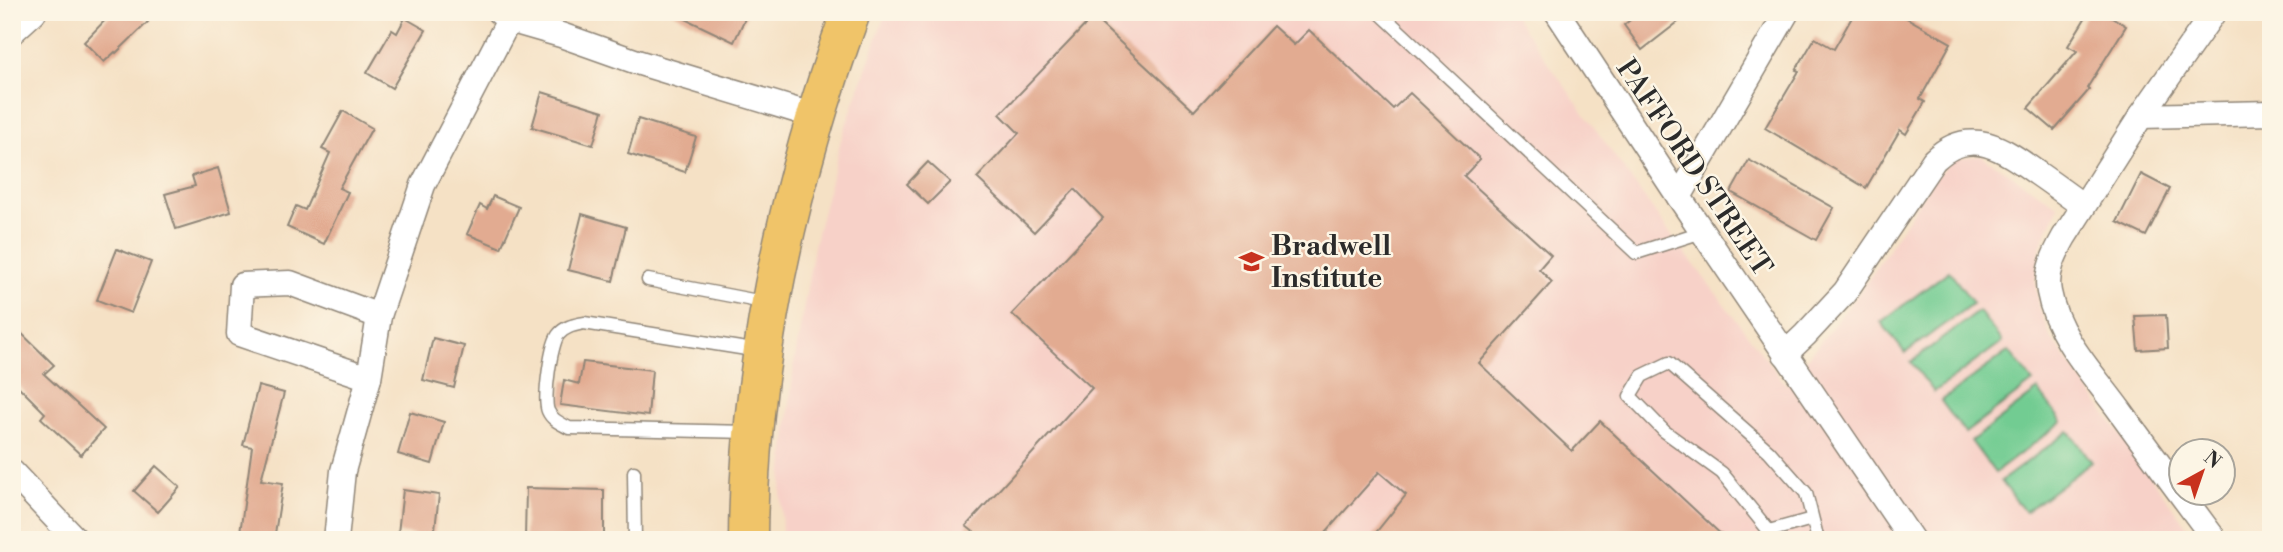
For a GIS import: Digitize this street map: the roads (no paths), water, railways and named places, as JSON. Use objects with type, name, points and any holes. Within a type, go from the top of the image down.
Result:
[{"type":"main road","points":[[748,540],[753,432],[770,304],[794,190],[850,12]]},
{"type":"street","points":[[12,32],[34,12]]},
{"type":"street","name":"PAFFORD STREET","points":[[1557,12],[1702,232],[1912,540]]},
{"type":"street","points":[[1679,197],[1787,12]]},
{"type":"street","points":[[2214,12],[2141,116],[2059,246],[2049,272],[2048,290],[2055,312],[2075,349],[2215,540]]},
{"type":"street","points":[[336,540],[342,471],[369,378],[379,316],[423,185],[504,16],[639,63],[816,116]]},
{"type":"street","points":[[2141,116],[2271,113]]},
{"type":"street","points":[[1785,354],[1845,292],[1934,160],[1946,149],[1971,142],[1990,144],[2015,158],[2083,206]]},
{"type":"street","points":[[369,378],[239,334],[242,285],[290,284],[379,316]]},
{"type":"street","points":[[12,472],[76,540]]},
{"type":"lane","points":[[1379,12],[1636,253],[1702,232]]},
{"type":"lane","points":[[648,280],[770,304]]},
{"type":"lane","points":[[753,432],[569,428],[554,421],[546,408],[549,366],[557,335],[570,326],[584,323],[763,351]]},
{"type":"lane","points":[[1812,519],[1769,531],[1722,473],[1664,431],[1630,396],[1642,376],[1669,363],[1769,451],[1806,493],[1818,540]]},
{"type":"lane","points":[[634,472],[635,540]]},
{"type":"place","name":"Bradwell Institute","points":[[1251,261]]}]
